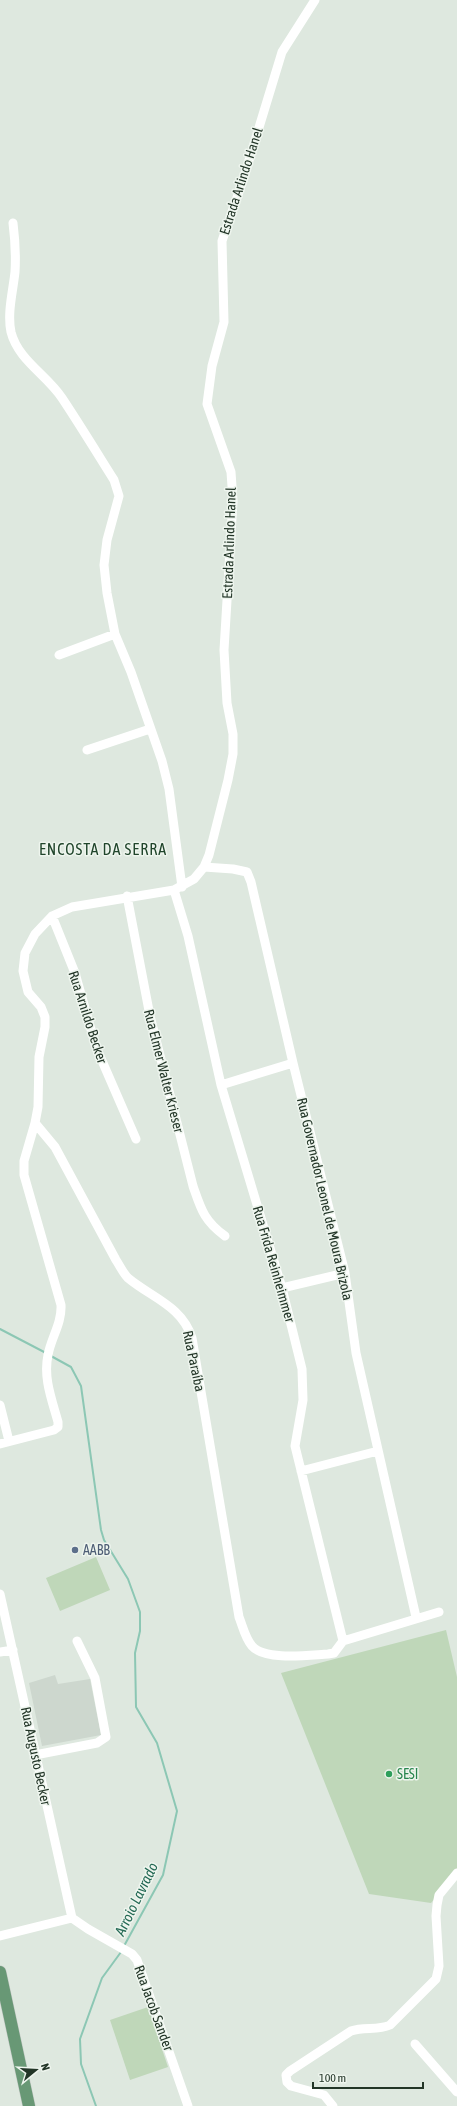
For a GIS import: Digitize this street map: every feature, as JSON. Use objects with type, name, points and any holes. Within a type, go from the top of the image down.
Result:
[{"type":"main road","points":[[0,1972],[29,2106]]},
{"type":"street","name":"Estrada Arlindo Hanel","points":[[204,867],[233,754],[233,734],[227,703],[224,650],[233,501],[230,472],[207,404],[212,366],[224,322],[222,241],[243,180],[282,52],[315,0]]},
{"type":"street","name":"Rua Frida Reinheimmer","points":[[14,223],[15,270],[10,314],[11,331],[17,347],[24,358],[48,380],[62,398],[114,480],[120,496],[108,540],[104,564],[106,593],[115,634],[131,672],[169,789],[178,888],[221,1085],[282,1288],[304,1384],[303,1400],[295,1446],[343,1641]]},
{"type":"street","points":[[59,655],[115,634]]},
{"type":"street","points":[[87,750],[150,729]]},
{"type":"street","points":[[0,1405],[5,1442],[54,1430],[58,1427],[48,1386],[48,1356],[61,1314],[61,1305],[24,1175],[24,1161],[35,1123],[39,1057],[45,1017],[41,1007],[28,992],[23,971],[25,953],[35,934],[52,916],[72,907],[178,888],[194,879],[204,867]]},
{"type":"street","name":"Rua Governador Leonel de Moura Brizola","points":[[204,867],[233,869],[247,872],[249,877],[345,1272],[356,1353],[416,1617]]},
{"type":"street","name":"Rua Elmer Walter Krieser","points":[[127,896],[150,1016],[193,1186],[201,1208],[210,1225],[224,1236]]},
{"type":"street","name":"Rua Arnildo Becker","points":[[52,916],[75,973],[96,1047],[136,1139]]},
{"type":"street","points":[[221,1085],[293,1063]]},
{"type":"street","name":"Rua Paraíba","points":[[35,1123],[55,1147],[116,1260],[127,1277],[179,1314],[188,1325],[192,1338],[239,1617],[246,1636],[253,1647],[272,1655],[328,1654],[334,1652],[343,1641]]},
{"type":"street","points":[[282,1288],[345,1272]]},
{"type":"street","points":[[300,1471],[378,1451]]},
{"type":"street","name":"Rua Augusto Becker","points":[[0,1594],[72,1918]]},
{"type":"street","points":[[343,1641],[416,1617],[439,1612]]},
{"type":"street","points":[[35,1755],[97,1743],[106,1736],[94,1678],[77,1642]]},
{"type":"street","points":[[0,1652],[13,1650]]},
{"type":"street","points":[[334,2106],[324,2095],[291,2086],[287,2082],[286,2075],[351,2031],[358,2028],[383,2028],[390,2025],[436,1979],[439,1966],[436,1916],[437,1905],[439,1895],[457,1873]]},
{"type":"street","points":[[0,1936],[72,1918]]},
{"type":"street","name":"Rua Jacob Sander","points":[[72,1918],[88,1929],[132,1954],[139,1963],[188,2106]]},
{"type":"street","points":[[415,2044],[457,2092]]},
{"type":"shaded area","points":[[55,1675],[58,1684],[90,1679],[101,1735],[42,1746],[29,1683]]},
{"type":"green space","points":[[96,1557],[110,1590],[60,1611],[46,1578]]},
{"type":"green space","name":"SESI","points":[[446,1630],[457,1677],[457,1872],[431,1903],[369,1894],[281,1673]]},
{"type":"green space","points":[[148,2007],[168,2067],[130,2080],[110,2020]]},
{"type":"waterway","name":"Arroio Lavrado","points":[[0,1329],[46,1353]]},
{"type":"waterway","points":[[51,1356],[71,1367],[81,1386],[101,1530],[104,1540],[128,1579],[140,1612],[140,1631],[135,1653],[136,1707],[157,1743],[177,1811],[163,1875],[124,1946]]},
{"type":"waterway","name":"Arroio Lavrado","points":[[96,2106],[81,2064],[80,2039],[102,1978],[121,1952]]},
{"type":"place","name":"AABB","points":[[75,1550]]},
{"type":"place","name":"SESI","points":[[389,1774]]},
{"type":"district","name":"ENCOSTA DA SERRA","points":[[103,849]]}]
